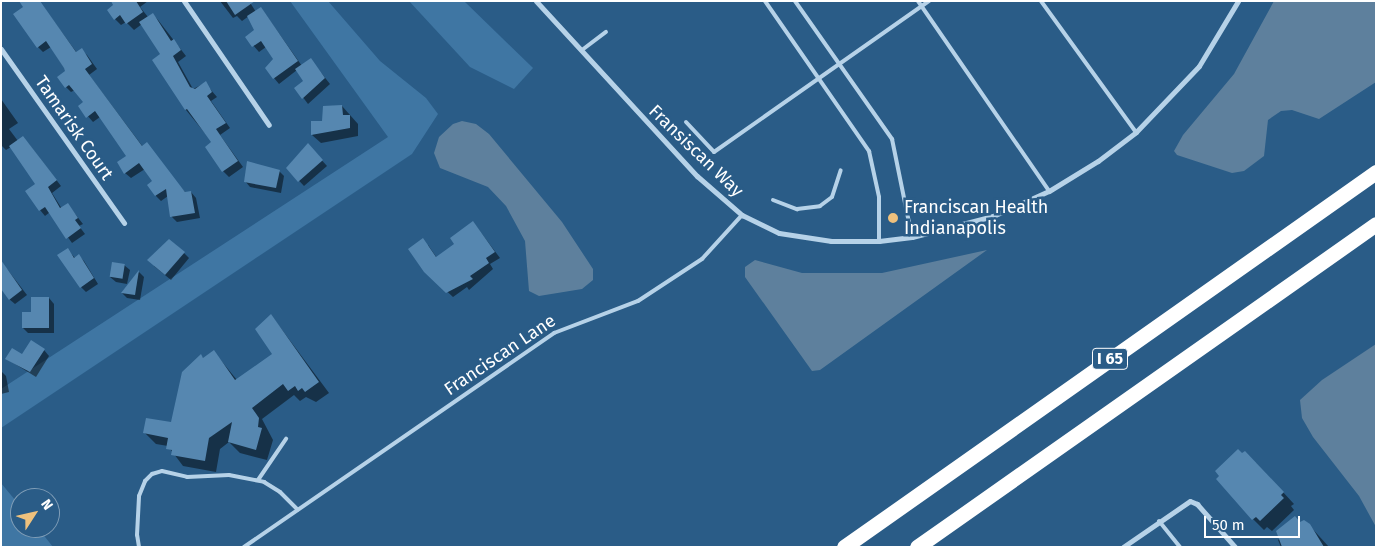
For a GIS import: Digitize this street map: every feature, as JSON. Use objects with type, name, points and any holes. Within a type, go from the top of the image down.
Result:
[{"type":"highway","name":"I 65","points":[[844,547],[1376,172]]},
{"type":"highway","name":"I 65","points":[[918,547],[1376,224]]},
{"type":"street","points":[[184,1],[269,125]]},
{"type":"street","name":"Fransiscan Way","points":[[536,1],[697,176],[742,215],[780,233],[831,241],[879,241],[912,237],[993,216],[1049,191],[1136,132],[1199,66],[1238,1]]},
{"type":"street","name":"Tamarisk Court","points":[[1,49],[124,223]]},
{"type":"street","points":[[1123,547],[1190,501],[1197,504],[1235,547]]},
{"type":"lane","points":[[765,1],[869,151],[879,197],[879,241]]},
{"type":"lane","points":[[795,1],[892,139],[912,237]]},
{"type":"lane","points":[[918,1],[1049,191]]},
{"type":"lane","points":[[686,122],[714,152],[929,1]]},
{"type":"lane","points":[[1041,1],[1136,132]]},
{"type":"lane","points":[[582,50],[606,32]]},
{"type":"lane","points":[[773,200],[797,209],[820,206],[832,197],[841,170]]},
{"type":"lane","name":"Franciscan Lane","points":[[244,547],[554,332],[646,296],[702,259],[742,215]]},
{"type":"lane","points":[[258,480],[286,439]]},
{"type":"lane","points":[[139,547],[137,535],[139,496],[152,474],[162,471],[187,477],[229,475],[258,480],[280,492],[298,510]]},
{"type":"lane","points":[[1159,521],[1180,547]]},
{"type":"shaded area","points":[[290,1],[328,1],[380,61],[426,98],[438,114],[412,154],[1,428],[1,389],[388,137]]},
{"type":"shaded area","points":[[409,1],[464,1],[533,68],[514,89],[470,67]]},
{"type":"shaded area","points":[[1274,1],[1376,1],[1376,82],[1319,119],[1292,110],[1281,111],[1268,120],[1264,156],[1244,171],[1232,173],[1177,155],[1174,151],[1183,135],[1234,74]]},
{"type":"shaded area","points":[[462,121],[476,124],[489,134],[562,222],[593,269],[593,280],[582,289],[539,296],[529,291],[525,241],[506,206],[488,187],[440,168],[434,153],[439,137],[453,124]]},
{"type":"shaded area","points":[[987,250],[820,370],[812,371],[745,277],[745,267],[755,260],[802,273],[882,273]]},
{"type":"shaded area","points":[[1376,344],[1376,527],[1359,496],[1313,437],[1302,418],[1300,400],[1322,380]]},
{"type":"shaded area","points":[[1,483],[10,494],[10,538],[46,538],[53,547],[1,547]]},
{"type":"building","points":[[19,1],[40,1],[76,52],[82,48],[92,64],[85,69],[142,146],[147,142],[185,192],[191,191],[195,213],[170,217],[166,189],[155,196],[147,185],[152,181],[139,163],[124,174],[117,162],[126,156],[95,111],[86,118],[78,106],[83,102],[69,85],[65,88],[57,77],[65,71],[46,41],[37,48],[13,14],[23,7]]},
{"type":"building","points":[[111,1],[136,1],[143,12],[126,24],[120,15],[114,20],[107,10],[113,5]]},
{"type":"building","points":[[226,1],[255,1],[235,15]]},
{"type":"building","points":[[261,7],[298,61],[273,79],[265,68],[273,59],[261,41],[252,47],[245,37],[254,30],[247,16]]},
{"type":"building","points":[[153,13],[171,41],[174,39],[181,50],[173,56],[190,87],[195,89],[206,81],[212,92],[207,96],[226,123],[216,129],[238,161],[222,172],[205,147],[211,142],[187,109],[185,110],[152,60],[160,54],[139,22]]},
{"type":"building","points":[[311,58],[325,78],[302,99],[294,88],[303,81],[295,69]]},
{"type":"building","points":[[342,105],[343,115],[350,115],[350,128],[311,135],[311,121],[322,121],[323,106]]},
{"type":"building","points":[[23,136],[57,180],[48,187],[60,208],[68,203],[78,218],[75,220],[81,228],[66,239],[45,207],[39,211],[25,191],[35,184],[9,146]]},
{"type":"building","points":[[308,143],[323,160],[298,182],[286,168]]},
{"type":"building","points":[[247,161],[280,170],[276,188],[244,182]]},
{"type":"building","points":[[473,221],[495,252],[486,258],[489,263],[470,276],[473,279],[446,293],[424,272],[408,249],[423,238],[436,257],[454,244],[450,238]]},
{"type":"building","points":[[169,239],[185,252],[165,275],[147,260]]},
{"type":"building","points":[[68,248],[74,258],[79,254],[94,278],[80,288],[57,255]]},
{"type":"building","points":[[1,260],[22,290],[9,300],[1,289]]},
{"type":"building","points":[[112,262],[125,264],[122,279],[110,277]]},
{"type":"building","points":[[139,270],[135,295],[121,293]]},
{"type":"building","points":[[31,297],[49,297],[49,328],[22,328],[22,312],[31,312]]},
{"type":"building","points":[[271,314],[319,382],[305,392],[302,388],[298,391],[295,386],[288,391],[283,384],[252,408],[259,418],[258,427],[262,428],[256,450],[228,442],[232,422],[209,438],[205,461],[171,455],[172,450],[166,449],[168,438],[143,433],[146,418],[171,422],[182,372],[201,354],[203,358],[214,350],[235,380],[272,354],[255,329]]},
{"type":"building","points":[[31,340],[45,349],[30,372],[5,359],[12,348],[22,354]]},
{"type":"building","points":[[1238,449],[1242,453],[1245,451],[1284,492],[1281,495],[1284,498],[1260,521],[1256,517],[1252,520],[1216,479],[1219,476],[1215,471]]},
{"type":"building","points":[[1295,516],[1300,522],[1304,520],[1310,524],[1324,547],[1282,547],[1276,531]]},
{"type":"place","name":"Franciscan Health Indianapolis","points":[[893,218]]}]
